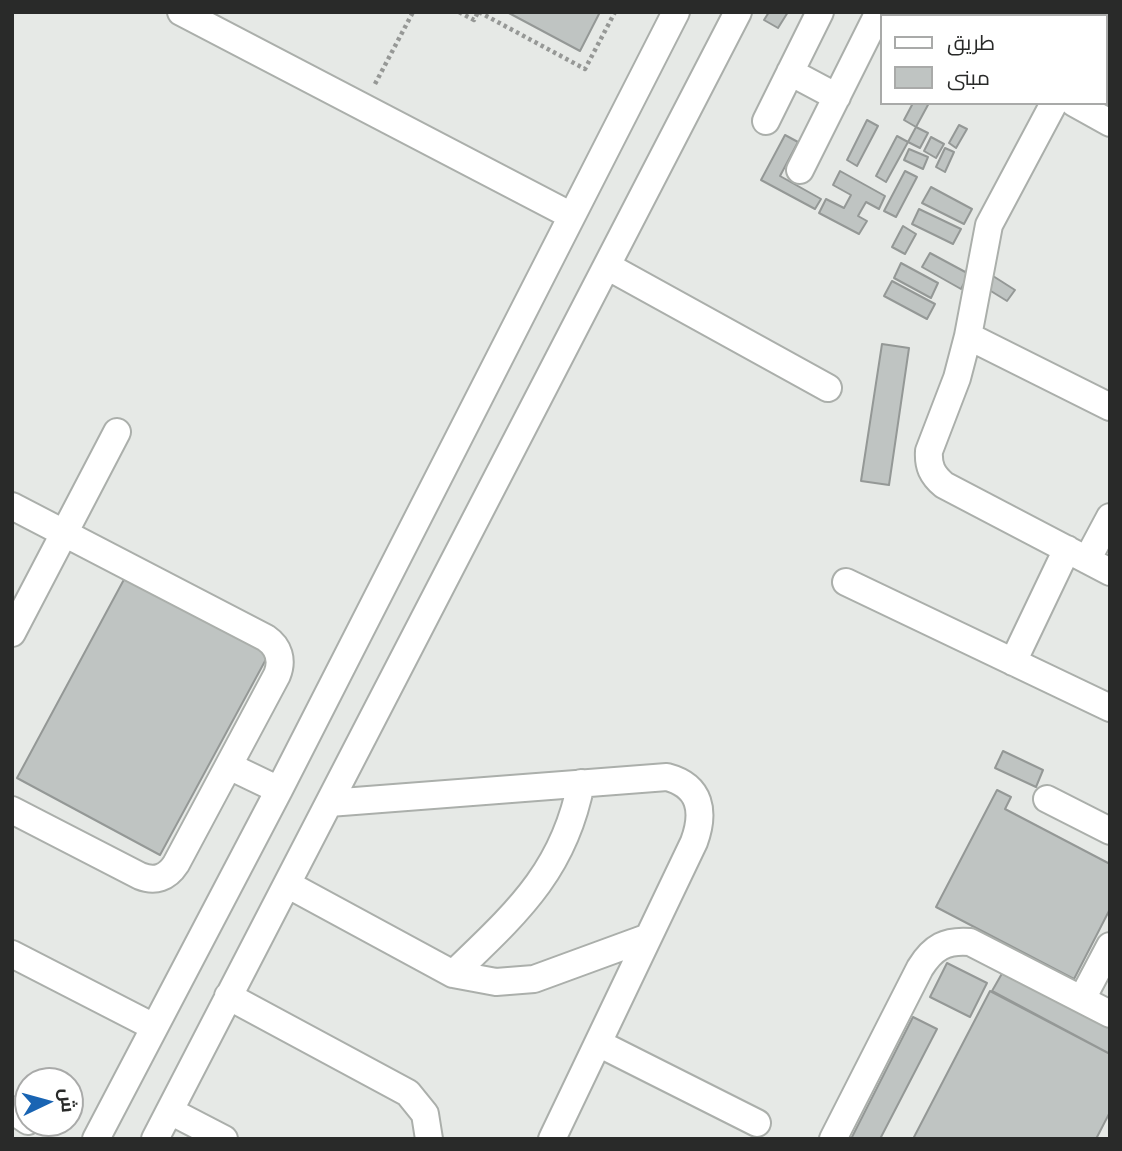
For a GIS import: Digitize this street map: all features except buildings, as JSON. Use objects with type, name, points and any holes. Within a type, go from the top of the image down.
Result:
[{"type":"lane","points":[[96,1139],[279,790],[570,215],[676,12]]},
{"type":"lane","points":[[155,1139],[738,12]]},
{"type":"lane","points":[[766,121],[820,12]]},
{"type":"lane","points":[[800,170],[880,12]]},
{"type":"lane","points":[[184,13],[570,215]]},
{"type":"lane","points":[[790,72],[837,97]]},
{"type":"lane","points":[[1053,105],[989,225],[968,336],[953,388],[929,451],[931,471],[944,485],[1088,560]]},
{"type":"lane","points":[[1078,105],[1110,123]]},
{"type":"lane","points":[[607,266],[828,388]]},
{"type":"lane","points":[[968,336],[1110,407]]},
{"type":"lane","points":[[12,633],[117,432]]},
{"type":"lane","points":[[12,506],[273,643],[281,658],[281,667],[171,872],[156,879],[140,876],[12,810]]},
{"type":"lane","points":[[1013,662],[1088,560],[1110,517]]},
{"type":"lane","points":[[846,582],[1110,708]]},
{"type":"lane","points":[[229,766],[279,790]]},
{"type":"lane","points":[[329,803],[667,777],[685,784],[698,799],[701,810],[698,831],[552,1139]]},
{"type":"lane","points":[[453,974],[518,911],[546,876],[568,833],[581,783]]},
{"type":"lane","points":[[1047,799],[1110,831]]},
{"type":"lane","points":[[287,884],[453,974],[496,982],[534,979],[646,938]]},
{"type":"lane","points":[[832,1139],[920,968],[928,955],[940,945],[954,941],[970,942],[1110,1013]]},
{"type":"lane","points":[[1082,999],[1110,946]]},
{"type":"lane","points":[[12,954],[154,1027]]},
{"type":"lane","points":[[229,996],[408,1093],[425,1114],[429,1139]]},
{"type":"lane","points":[[598,1043],[757,1123]]},
{"type":"lane","points":[[170,1111],[224,1139]]},
{"type":"path","points":[[363,107],[413,12]]},
{"type":"path","points":[[459,12],[474,20],[478,12],[585,69],[615,12]]}]
